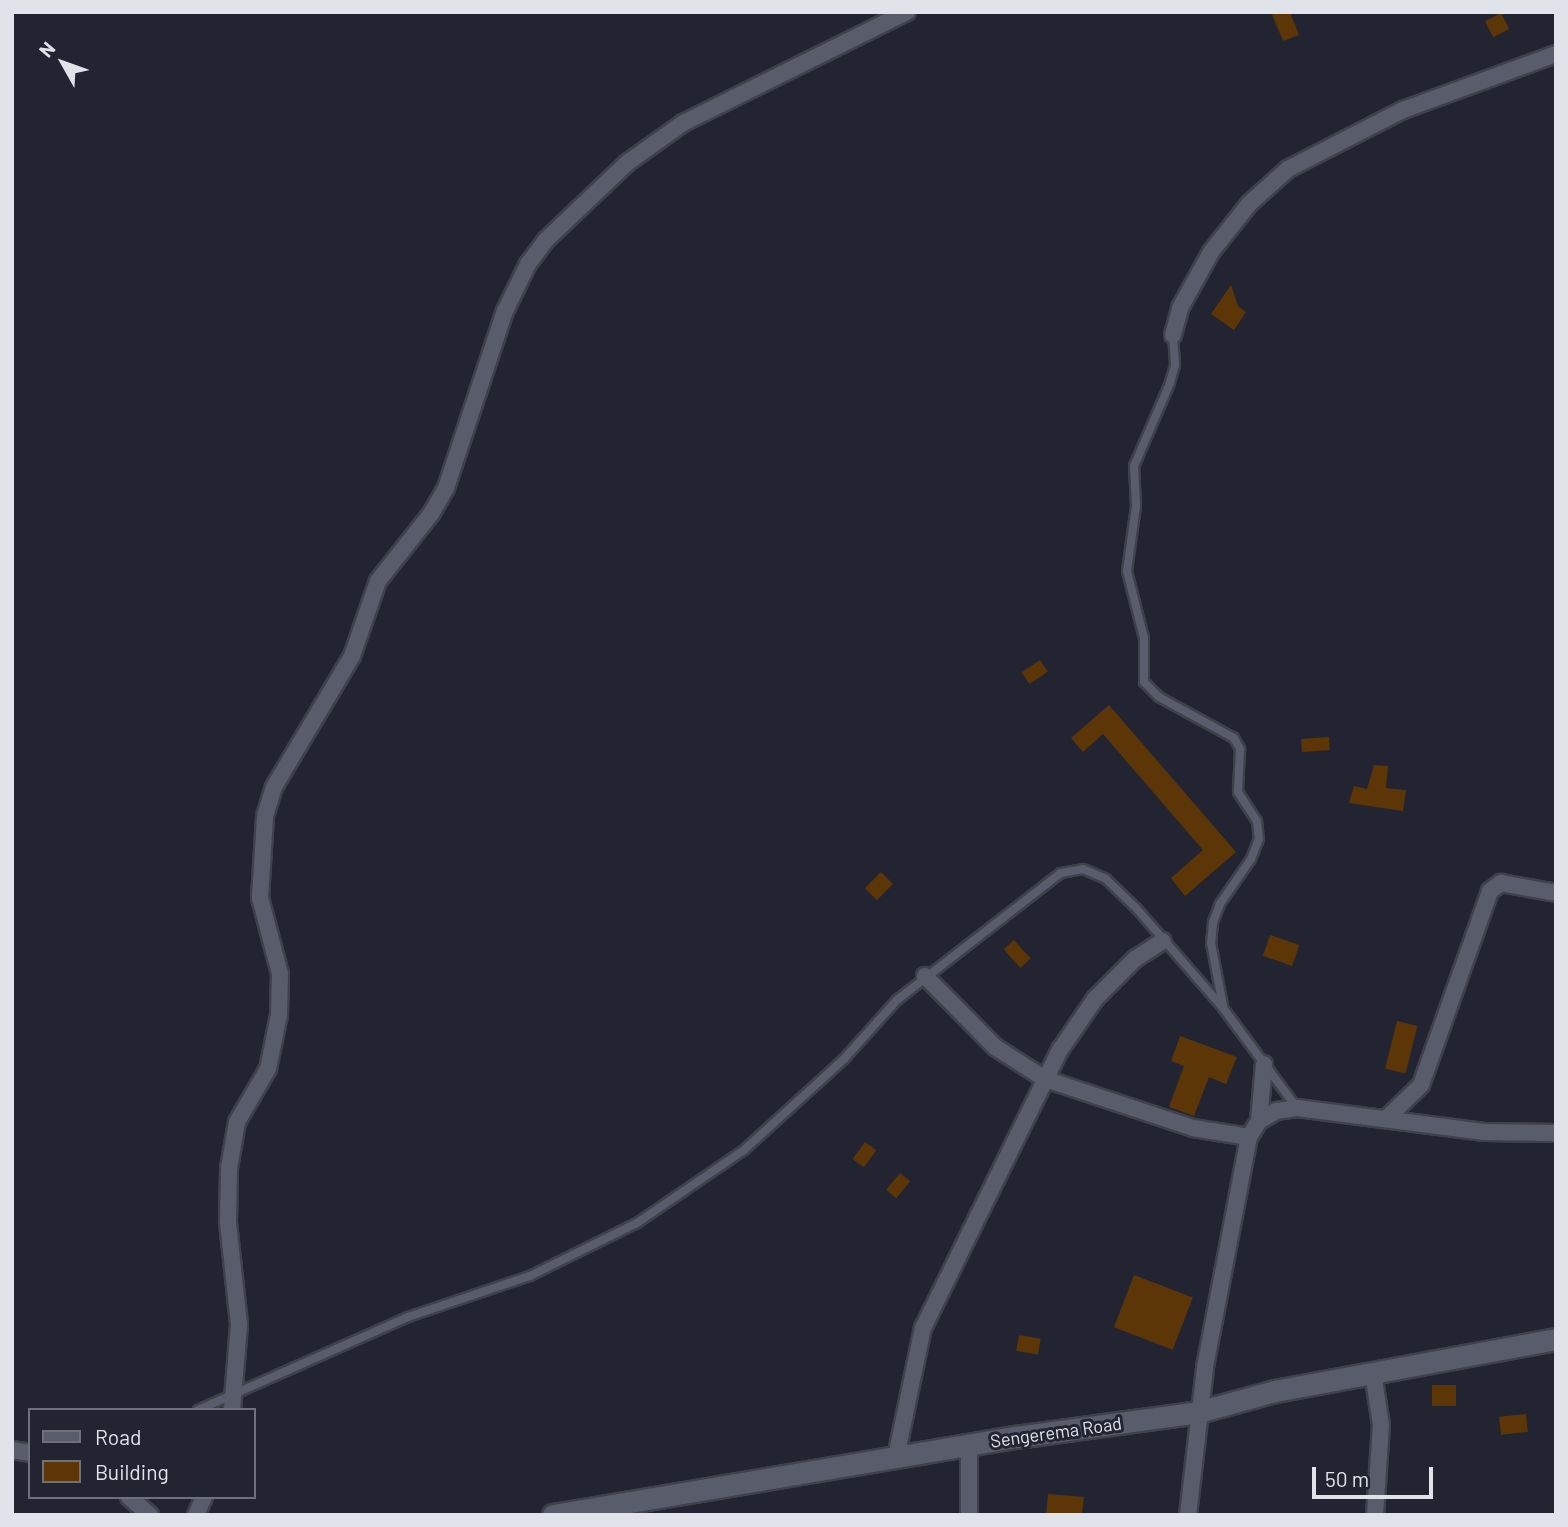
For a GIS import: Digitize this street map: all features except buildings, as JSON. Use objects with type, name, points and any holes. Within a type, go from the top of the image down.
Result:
[{"type":"main road","name":"Sengerema Road","points":[[554,1515],[968,1445],[1198,1412],[1275,1391],[1556,1339]]},
{"type":"street","points":[[232,1408],[239,1324],[228,1222],[229,1168],[237,1122],[268,1069],[279,1015],[279,974],[260,898],[265,816],[274,787],[352,656],[378,581],[446,488],[515,289],[528,264],[572,212],[626,163],[683,123],[907,12]]},
{"type":"street","points":[[1173,335],[1180,307],[1211,252],[1249,204],[1288,169],[1404,110],[1556,54]]},
{"type":"street","points":[[1387,1118],[1421,1085],[1490,891],[1501,883],[1556,893]]},
{"type":"street","points":[[896,1457],[923,1328],[1045,1079],[1095,999],[1136,959],[1163,940]]},
{"type":"street","points":[[925,976],[995,1046],[1045,1079],[1193,1128],[1250,1137]]},
{"type":"street","points":[[1188,1515],[1198,1412],[1250,1137],[1259,1121],[1264,1064]]},
{"type":"street","points":[[1259,1121],[1276,1111],[1297,1108],[1484,1132],[1556,1133]]},
{"type":"street","points":[[1373,1373],[1381,1425],[1375,1515]]},
{"type":"street","points":[[968,1445],[969,1515]]},
{"type":"street","points":[[131,1499],[150,1515]]},
{"type":"street","points":[[196,1515],[203,1499]]},
{"type":"lane","points":[[1173,335],[1176,356],[1170,383],[1134,466],[1136,506],[1127,571],[1144,638],[1144,682],[1159,697],[1234,738],[1240,749],[1238,792],[1257,821],[1259,839],[1251,859],[1220,904],[1213,922],[1210,943],[1223,1008]]},
{"type":"lane","points":[[202,1408],[408,1317],[530,1276],[637,1223],[777,1122],[925,976],[1061,873],[1083,869],[1106,879],[1223,1008],[1297,1108]]}]
